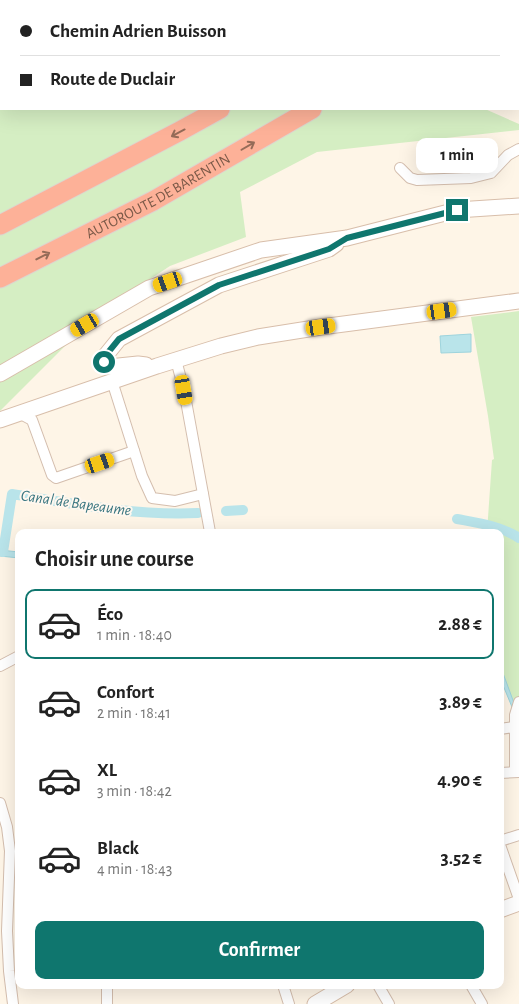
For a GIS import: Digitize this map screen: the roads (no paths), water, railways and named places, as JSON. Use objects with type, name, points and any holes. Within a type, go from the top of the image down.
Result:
[{"type":"highway","points":[[0,226],[218,110]]},
{"type":"highway","name":"AUTOROUTE DE BARENTIN","points":[[0,278],[153,201],[310,110]]},
{"type":"street","points":[[400,168],[410,178],[417,180],[471,178],[491,173],[508,155],[519,149]]},
{"type":"street","points":[[0,374],[149,288],[261,250],[347,238],[457,210],[519,206]]},
{"type":"street","points":[[157,366],[138,364],[110,367],[104,362],[106,355],[119,339],[219,285],[329,249],[347,238]]},
{"type":"street","points":[[0,420],[112,380],[221,346],[287,332],[519,301]]},
{"type":"street","points":[[176,360],[184,390],[209,529]]},
{"type":"street","points":[[112,380],[142,476],[152,498],[175,501],[202,494]]},
{"type":"street","points":[[19,413],[32,420],[52,475],[56,478],[134,451]]},
{"type":"street","points":[[0,666],[15,658]]},
{"type":"street","points":[[504,772],[517,772],[514,715],[519,702]]},
{"type":"street","points":[[504,728],[514,727]]},
{"type":"street","points":[[0,803],[7,827],[10,851],[7,931],[13,1004]]},
{"type":"street","points":[[504,841],[519,835]]},
{"type":"street","points":[[504,855],[519,898]]},
{"type":"street","points":[[504,909],[519,903]]},
{"type":"street","points":[[107,989],[108,1004]]},
{"type":"street","points":[[284,989],[289,1004]]},
{"type":"street","points":[[315,1004],[341,989]]},
{"type":"street","points":[[381,989],[390,1004]]},
{"type":"street","points":[[473,989],[482,1004]]},
{"type":"water","points":[[471,334],[471,352],[441,353],[440,336]]},
{"type":"water","points":[[0,550],[15,552],[15,558],[0,556]]},
{"type":"water","points":[[504,676],[514,703],[512,707],[504,688]]},
{"type":"waterway","name":"Canal de Bapeaume","points":[[3,552],[12,494],[128,511],[198,513]]},
{"type":"waterway","name":"Canal de Bapeaume","points":[[226,511],[243,510]]},
{"type":"waterway","name":"Canal de Bapeaume","points":[[457,519],[500,529]]},
{"type":"waterway","name":"Canal de Bapeaume","points":[[504,531],[519,538]]}]
